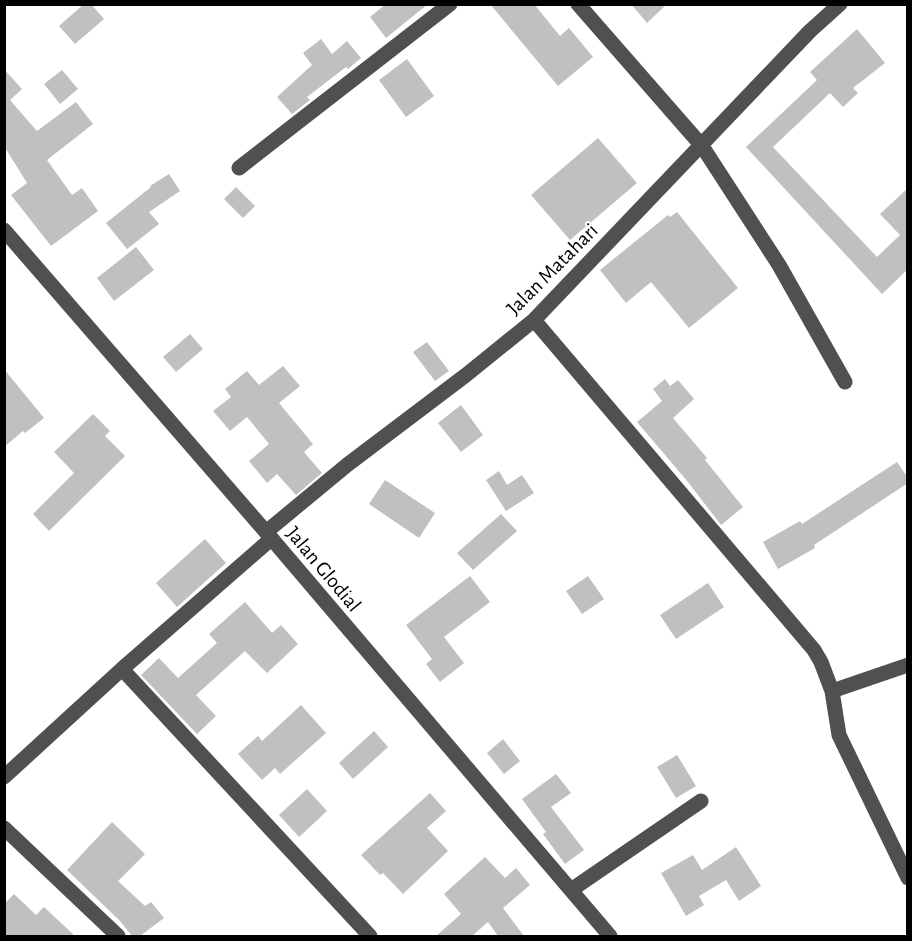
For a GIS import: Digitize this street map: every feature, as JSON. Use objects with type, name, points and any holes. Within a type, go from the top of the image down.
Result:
[{"type":"street","points":[[239,168],[450,4]]},
{"type":"street","points":[[578,4],[702,147],[779,265],[845,382]]},
{"type":"street","name":"Jalan Matahari","points":[[4,777],[347,465],[534,320],[702,147],[810,31],[840,4]]},
{"type":"street","name":"Jalan Glodial","points":[[4,230],[610,936]]},
{"type":"street","points":[[534,320],[814,650],[832,691],[839,735],[908,878]]},
{"type":"street","points":[[832,691],[908,665]]},
{"type":"street","points":[[122,669],[370,936]]},
{"type":"street","points":[[571,890],[701,801]]},
{"type":"street","points":[[4,828],[118,936]]},
{"type":"building","points":[[84,4],[91,4],[104,19],[75,44],[59,26]]},
{"type":"building","points":[[386,4],[428,4],[386,38],[370,17]]},
{"type":"building","points":[[490,4],[534,4],[560,36],[569,28],[593,57],[558,86]]},
{"type":"building","points":[[631,4],[667,4],[647,23]]},
{"type":"building","points":[[857,29],[885,63],[853,88],[858,93],[843,107],[830,93],[773,147],[877,257],[900,235],[880,214],[908,188],[908,269],[882,294],[746,147],[817,80],[810,72]]},
{"type":"building","points":[[321,39],[332,54],[347,41],[361,58],[307,97],[310,100],[292,114],[277,97],[312,65],[303,53]]},
{"type":"building","points":[[407,59],[434,96],[406,117],[379,80]]},
{"type":"building","points":[[4,69],[22,89],[10,100],[37,131],[76,102],[93,124],[47,160],[72,195],[82,188],[98,211],[51,246],[11,195],[27,183],[4,146]]},
{"type":"building","points":[[62,70],[78,89],[60,104],[44,84]]},
{"type":"building","points":[[598,138],[637,183],[570,240],[531,195]]},
{"type":"building","points":[[169,174],[180,191],[149,212],[159,224],[127,249],[106,223],[150,186]]},
{"type":"building","points":[[236,187],[255,206],[243,218],[224,199]]},
{"type":"building","points":[[677,212],[738,288],[689,328],[651,282],[626,303],[600,270],[668,215],[670,217]]},
{"type":"building","points":[[136,247],[154,270],[114,301],[97,278]]},
{"type":"building","points":[[190,334],[203,349],[176,372],[163,357]]},
{"type":"building","points":[[427,342],[449,371],[435,381],[413,352]]},
{"type":"building","points":[[283,366],[300,386],[279,403],[313,444],[304,452],[322,473],[296,495],[277,474],[267,483],[249,461],[269,444],[247,417],[230,431],[213,411],[231,397],[225,389],[247,371],[259,385]]},
{"type":"building","points":[[4,369],[44,418],[25,433],[23,431],[4,447]]},
{"type":"building","points":[[665,379],[670,386],[678,380],[694,399],[673,418],[707,458],[705,460],[743,507],[721,525],[637,422],[662,401],[653,389]]},
{"type":"building","points":[[461,405],[483,435],[461,452],[438,423]]},
{"type":"building","points":[[93,414],[110,431],[105,436],[125,456],[49,531],[33,514],[74,473],[54,452]]},
{"type":"building","points":[[897,462],[908,478],[908,483],[814,545],[815,548],[778,569],[763,542],[800,521],[802,524]]},
{"type":"building","points":[[499,471],[507,485],[522,475],[534,493],[506,511],[486,480]]},
{"type":"building","points":[[385,480],[435,513],[419,538],[369,504]]},
{"type":"building","points":[[501,514],[517,531],[473,570],[457,553]]},
{"type":"building","points":[[205,539],[226,563],[177,607],[156,583]]},
{"type":"building","points":[[470,576],[490,602],[444,637],[464,663],[440,682],[426,664],[432,659],[406,625]]},
{"type":"building","points":[[588,576],[604,599],[582,614],[566,591]]},
{"type":"building","points":[[708,583],[724,607],[676,639],[660,615]]},
{"type":"building","points":[[245,602],[272,633],[281,625],[298,644],[267,673],[245,651],[196,695],[216,716],[197,734],[141,675],[159,658],[178,678],[217,643],[209,634]]},
{"type":"building","points":[[301,705],[326,733],[280,774],[275,768],[262,780],[238,754],[258,736],[262,741]]},
{"type":"building","points":[[374,731],[388,747],[353,779],[339,763]]},
{"type":"building","points":[[503,739],[520,761],[504,774],[487,753]]},
{"type":"building","points":[[677,755],[696,786],[676,798],[657,767]]},
{"type":"building","points":[[556,774],[571,793],[551,807],[584,850],[565,864],[543,834],[546,832],[522,799]]},
{"type":"building","points":[[307,789],[327,811],[299,837],[279,815]]},
{"type":"building","points":[[430,793],[446,811],[427,828],[448,851],[403,894],[361,855]]},
{"type":"building","points":[[112,822],[145,854],[118,881],[145,906],[151,902],[164,918],[140,936],[132,936],[120,921],[67,870]]},
{"type":"building","points":[[736,847],[761,886],[739,901],[726,880],[699,896],[704,905],[686,916],[661,873],[693,855],[702,870]]},
{"type":"building","points":[[485,857],[505,878],[516,868],[530,885],[503,908],[524,936],[498,936],[488,922],[472,936],[436,936],[461,914],[444,894]]},
{"type":"building","points":[[14,894],[36,915],[44,907],[75,936],[4,936],[4,904]]}]
